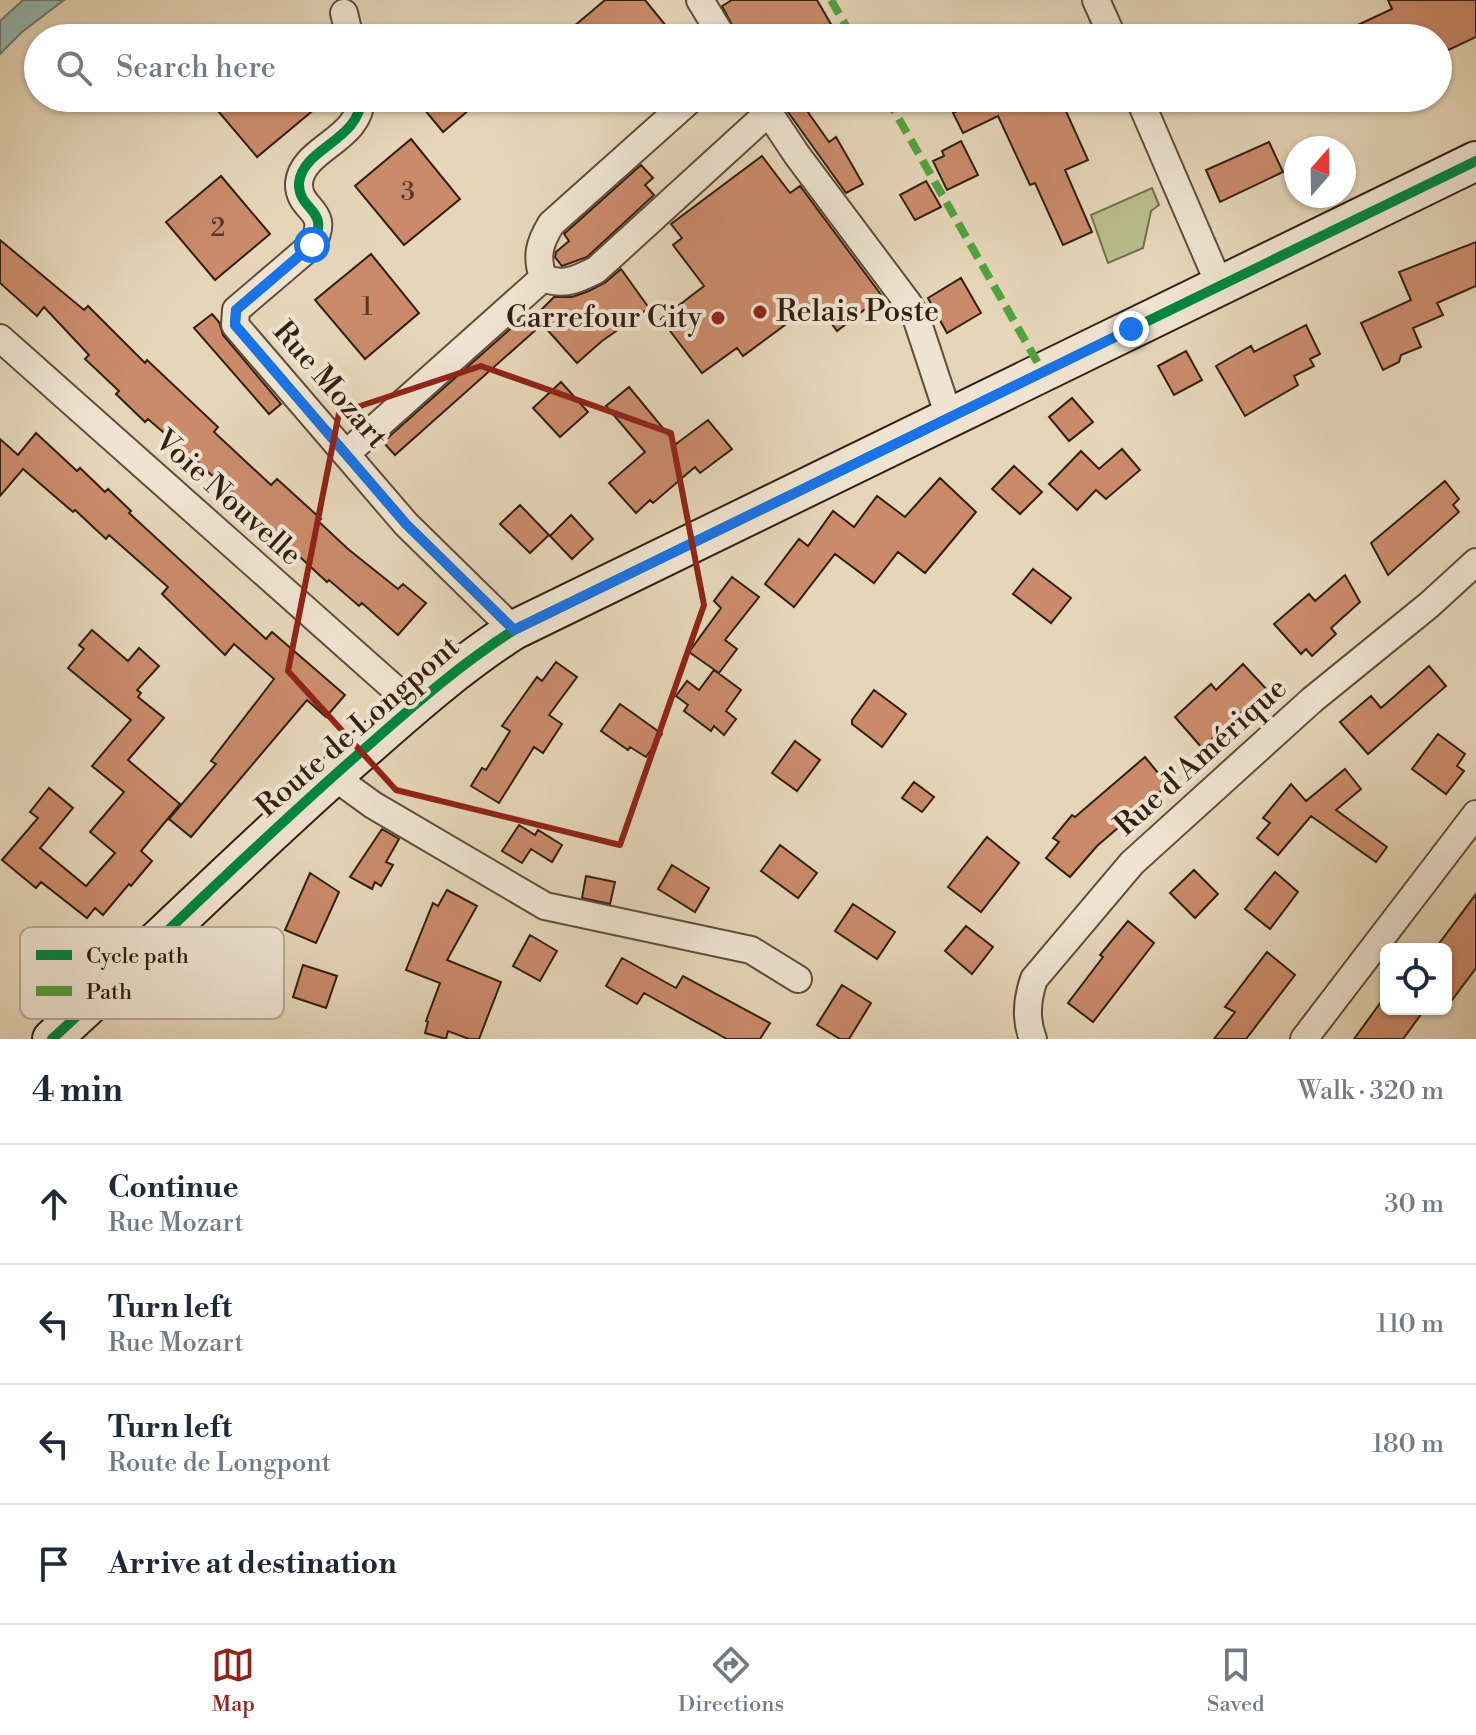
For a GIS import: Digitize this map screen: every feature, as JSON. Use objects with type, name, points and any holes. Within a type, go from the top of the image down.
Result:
[{"type":"main road","name":"Route de Longpont","points":[[172,927],[413,705],[472,657],[514,630],[1476,161]]},
{"type":"main road","name":"Route de Longpont","points":[[52,1039],[73,1019]]},
{"type":"street","points":[[700,0],[715,24]]},
{"type":"street","points":[[1096,0],[1107,24]]},
{"type":"street","name":"Rue Mozart","points":[[359,112],[353,124],[307,164],[299,181],[302,197],[319,217],[320,231],[312,245],[236,310],[235,325],[406,524],[514,630]]},
{"type":"street","points":[[543,278],[538,261],[540,244],[551,224],[676,112]]},
{"type":"street","points":[[543,278],[559,284],[575,281],[596,270],[757,112]]},
{"type":"street","points":[[769,112],[806,168],[908,303],[916,317],[949,417]]},
{"type":"street","points":[[1145,112],[1220,286]]},
{"type":"street","points":[[347,453],[543,278]]},
{"type":"street","name":"Voie Nouvelle","points":[[0,338],[413,705]]},
{"type":"street","name":"Rue d'Amérique","points":[[1033,1039],[1028,996],[1034,979],[1132,863],[1312,700],[1429,605],[1476,562]]},
{"type":"street","points":[[333,776],[373,805],[545,906],[751,950],[798,979]]},
{"type":"street","points":[[1304,1039],[1476,814]]},
{"type":"highlighted area","points":[[481,366],[671,433],[704,605],[620,845],[396,790],[288,671],[339,413]]},
{"type":"green space","points":[[1152,188],[1159,205],[1151,211],[1143,248],[1108,263],[1091,215]]},
{"type":"water","points":[[23,0],[64,0],[32,24],[24,24],[24,30],[0,54],[0,21]]},
{"type":"building","points":[[605,0],[645,0],[665,24],[577,24]]},
{"type":"building","points":[[732,0],[817,0],[831,24],[732,24],[722,6]]},
{"type":"building","points":[[1388,0],[1476,0],[1476,37],[1452,48],[1452,24],[1360,24],[1392,9]]},
{"type":"building","points":[[219,112],[311,112],[257,157]]},
{"type":"building","points":[[427,112],[467,112],[443,132]]},
{"type":"building","points":[[788,112],[808,112],[829,142],[836,137],[863,184],[846,193]]},
{"type":"building","points":[[1066,112],[1088,160],[1065,170],[1092,232],[1063,245],[1035,183],[1030,185],[998,116],[963,133],[953,113]]},
{"type":"building","points":[[411,139],[460,199],[404,245],[355,186]]},
{"type":"building","points":[[961,141],[978,175],[947,190],[933,161],[944,156],[942,151]]},
{"type":"building","points":[[1269,142],[1283,172],[1220,202],[1206,170]]},
{"type":"building","points":[[762,156],[790,193],[800,186],[882,296],[837,331],[816,302],[743,356],[737,348],[702,373],[661,319],[704,286],[673,245],[682,238],[671,224]]},
{"type":"building","points":[[641,165],[653,178],[645,185],[654,195],[587,257],[562,266],[555,257],[556,252],[569,241],[564,234]]},
{"type":"building","points":[[221,176],[270,234],[215,280],[166,222]]},
{"type":"building","points":[[926,181],[941,207],[915,220],[900,195]]},
{"type":"building","points":[[0,240],[84,310],[88,306],[145,363],[147,360],[218,427],[214,432],[271,485],[277,479],[321,519],[318,521],[348,549],[398,589],[403,584],[426,603],[398,635],[362,603],[359,606],[329,580],[327,582],[192,457],[148,419],[145,422],[116,394],[119,391],[85,359],[89,355],[44,307],[37,316],[0,283]]},
{"type":"building","points":[[1476,242],[1476,286],[1437,303],[1443,315],[1413,328],[1421,347],[1401,355],[1399,362],[1383,370],[1361,323],[1411,300],[1399,272]]},
{"type":"building","points":[[371,254],[419,313],[365,359],[315,300]]},
{"type":"building","points":[[621,269],[649,308],[577,363],[535,316],[554,297],[572,297],[589,291]]},
{"type":"building","points":[[961,278],[981,313],[947,333],[928,298]]},
{"type":"building","points":[[212,314],[219,322],[223,335],[281,404],[269,414],[194,328]]},
{"type":"building","points":[[527,314],[539,327],[395,455],[383,442]]},
{"type":"building","points":[[1306,325],[1320,354],[1310,359],[1314,366],[1294,376],[1298,385],[1245,416],[1216,366],[1251,346],[1254,352]]},
{"type":"building","points":[[1186,351],[1202,380],[1174,395],[1158,366]]},
{"type":"building","points":[[561,382],[588,412],[560,437],[533,408]]},
{"type":"building","points":[[629,387],[676,444],[708,420],[732,449],[700,473],[695,467],[653,503],[650,500],[636,513],[609,483],[645,452],[606,406]]},
{"type":"building","points":[[1072,398],[1093,422],[1069,441],[1049,417]]},
{"type":"building","points":[[36,433],[77,471],[80,468],[105,492],[108,489],[131,511],[129,513],[266,639],[272,632],[345,695],[326,717],[307,700],[191,837],[169,819],[216,764],[211,761],[274,679],[234,644],[225,655],[162,594],[168,587],[109,535],[106,539],[23,469],[0,496],[0,439],[18,455]]},
{"type":"building","points":[[1122,449],[1140,470],[1106,499],[1096,490],[1077,510],[1049,484],[1081,451],[1099,469]]},
{"type":"building","points":[[1014,466],[1042,492],[1020,514],[992,489]]},
{"type":"building","points":[[940,478],[976,512],[925,573],[898,552],[874,583],[835,554],[794,607],[765,584],[799,539],[808,546],[833,511],[854,527],[877,496],[905,517]]},
{"type":"building","points":[[1445,481],[1459,499],[1453,505],[1459,512],[1388,575],[1371,543]]},
{"type":"building","points":[[520,505],[549,535],[530,553],[500,524]]},
{"type":"building","points":[[571,515],[593,539],[572,559],[550,536]]},
{"type":"building","points":[[1033,569],[1071,598],[1051,623],[1013,594]]},
{"type":"building","points":[[1345,575],[1360,602],[1331,628],[1336,634],[1312,656],[1306,649],[1301,654],[1274,624],[1309,594],[1315,601]]},
{"type":"building","points":[[732,577],[759,597],[725,640],[737,649],[719,673],[689,652],[721,608],[714,601]]},
{"type":"building","points":[[92,630],[128,661],[139,648],[159,666],[137,690],[141,693],[138,697],[164,718],[128,760],[180,804],[141,851],[152,861],[103,915],[95,908],[87,918],[41,882],[36,888],[2,860],[38,818],[30,812],[49,788],[73,808],[40,848],[86,886],[115,853],[90,832],[124,792],[92,766],[131,720],[68,668],[84,649],[79,645]]},
{"type":"building","points":[[556,662],[577,677],[549,715],[562,724],[543,753],[534,747],[499,803],[471,786],[482,768],[486,770],[510,731],[502,726],[537,677],[542,681]]},
{"type":"building","points":[[1243,664],[1270,693],[1245,715],[1242,712],[1202,748],[1175,717],[1211,684],[1216,690]]},
{"type":"building","points":[[1429,666],[1446,686],[1368,754],[1340,722],[1371,696],[1381,708]]},
{"type":"building","points":[[714,670],[741,690],[726,711],[736,719],[724,735],[714,726],[711,731],[684,711],[688,705],[676,696],[687,681],[699,690]]},
{"type":"building","points":[[874,690],[906,714],[882,747],[852,724]]},
{"type":"building","points":[[620,704],[662,734],[646,757],[630,747],[628,750],[601,731]]},
{"type":"building","points":[[1438,734],[1465,754],[1457,766],[1464,771],[1446,794],[1412,769]]},
{"type":"building","points":[[795,741],[820,760],[797,791],[772,773]]},
{"type":"building","points":[[1145,757],[1168,785],[1097,846],[1070,877],[1046,858],[1059,842],[1053,838],[1072,815],[1075,817]]},
{"type":"building","points":[[1345,769],[1361,789],[1336,810],[1387,847],[1376,862],[1311,816],[1278,855],[1257,838],[1270,823],[1263,818],[1291,784],[1306,801]]},
{"type":"building","points":[[914,782],[934,797],[922,812],[902,798]]},
{"type":"building","points":[[519,825],[535,835],[538,830],[562,845],[552,862],[531,849],[522,863],[502,851]]},
{"type":"building","points":[[382,829],[399,839],[386,862],[393,865],[381,886],[375,882],[372,889],[350,877]]},
{"type":"building","points":[[987,837],[1019,863],[981,912],[948,887]]},
{"type":"building","points":[[780,845],[817,873],[798,898],[761,871]]},
{"type":"building","points":[[672,865],[709,888],[695,912],[658,889]]},
{"type":"building","points":[[1194,870],[1218,894],[1195,918],[1170,893]]},
{"type":"building","points":[[1275,872],[1298,892],[1270,929],[1245,909]]},
{"type":"building","points":[[310,873],[339,892],[316,943],[285,930]]},
{"type":"building","points":[[586,876],[615,882],[610,904],[582,898]]},
{"type":"building","points":[[447,890],[477,906],[447,960],[501,982],[479,1039],[469,1039],[448,1031],[446,1039],[425,1033],[426,1021],[440,983],[406,970],[433,903],[438,906]]},
{"type":"building","points":[[1476,894],[1476,968],[1452,1000],[1452,943],[1439,943]]},
{"type":"building","points":[[853,904],[895,932],[877,959],[835,931]]},
{"type":"building","points":[[1128,921],[1154,943],[1093,1022],[1068,1003],[1103,957],[1100,955]]},
{"type":"building","points":[[966,926],[993,947],[972,974],[945,951]]},
{"type":"building","points":[[530,935],[557,951],[540,981],[513,966]]},
{"type":"building","points":[[1267,952],[1295,975],[1246,1039],[1214,1039],[1235,1012],[1225,1007]]},
{"type":"building","points":[[622,958],[676,988],[683,976],[770,1023],[760,1039],[727,1039],[644,993],[637,1004],[606,986]]},
{"type":"building","points":[[303,965],[337,976],[326,1008],[293,997]]},
{"type":"building","points":[[842,985],[871,1003],[849,1039],[840,1039],[817,1025]]},
{"type":"building","points":[[1380,1003],[1380,1015],[1421,1015],[1403,1039],[1354,1039]]},
{"type":"marked path","points":[[831,0],[845,24]]},
{"type":"marked path","points":[[895,112],[1043,372]]},
{"type":"cycle path","points":[[358,112],[352,124],[303,171],[300,192],[318,224],[312,245],[236,310],[235,325],[406,524],[514,630]]},
{"type":"cycle path","points":[[171,927],[400,718],[474,657],[514,630],[1476,161]]},
{"type":"cycle path","points":[[52,1039],[73,1019]]},
{"type":"place","name":"Relais Poste","points":[[760,312]]},
{"type":"place","name":"Carrefour City","points":[[718,318]]},
{"type":"route","points":[[312,245],[236,310],[235,325],[406,524],[514,630],[1131,329]]}]
